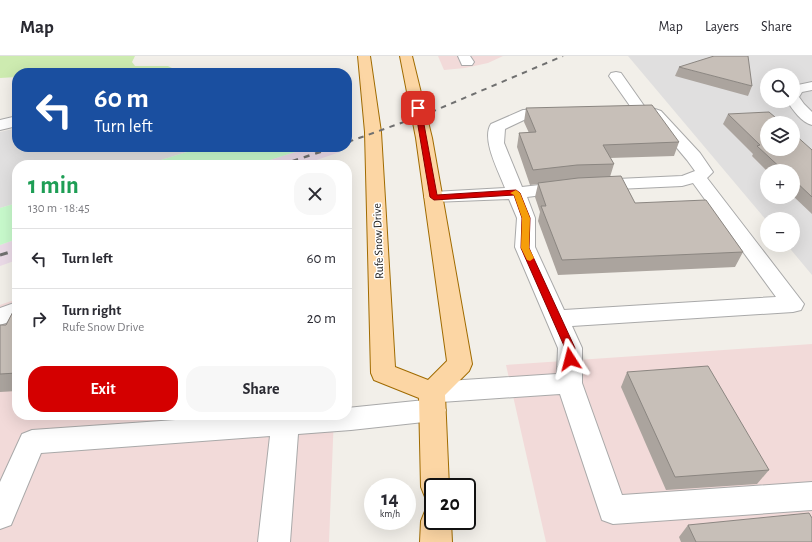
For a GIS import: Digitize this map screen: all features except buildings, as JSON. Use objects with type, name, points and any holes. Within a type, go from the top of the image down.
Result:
[{"type":"main road","name":"Rufe Snow Drive","points":[[364,56],[373,132],[383,373],[432,401]]},
{"type":"main road","points":[[406,56],[424,138],[460,364],[432,401],[435,478]]},
{"type":"main road","points":[[436,530],[436,542]]},
{"type":"street","points":[[434,197],[516,193],[574,186],[682,181],[697,177],[704,172],[694,157],[656,114],[632,110],[616,76]]},
{"type":"street","points":[[800,88],[812,86]]},
{"type":"street","points":[[799,108],[812,120]]},
{"type":"street","points":[[570,113],[523,115],[497,127],[496,143],[526,218],[525,248],[570,348],[569,383],[613,510],[812,496]]},
{"type":"street","points":[[0,125],[12,122]]},
{"type":"street","points":[[557,319],[793,304],[697,177]]},
{"type":"street","points":[[0,317],[12,312]]},
{"type":"street","points":[[352,420],[432,401],[569,383]]},
{"type":"street","points":[[0,515],[32,442],[274,420]]},
{"type":"street","points":[[274,542],[285,420]]},
{"type":"shaded area","points":[[438,56],[503,56],[488,63],[465,68],[444,70]]},
{"type":"shaded area","points":[[628,56],[812,56],[812,275],[793,252],[800,252],[800,212],[760,213]]},
{"type":"shaded area","points":[[12,129],[12,152],[187,152],[161,160],[12,160],[12,204],[0,208],[0,132]]},
{"type":"shaded area","points":[[295,152],[340,152],[317,160],[270,160]]},
{"type":"shaded area","points":[[12,241],[12,262],[0,266],[0,245]]},
{"type":"shaded area","points":[[12,301],[12,420],[334,420],[329,542],[0,542],[0,305]]},
{"type":"shaded area","points":[[812,344],[812,542],[546,542],[506,365]]},
{"type":"green space","points":[[0,56],[135,56],[132,62],[135,66],[168,66],[172,68],[12,68],[12,77],[0,78]]},
{"type":"green space","points":[[187,152],[295,152],[270,160],[161,160]]},
{"type":"green space","points":[[12,204],[12,241],[0,245],[0,208]]},
{"type":"railway","points":[[352,141],[429,113],[563,56]]},
{"type":"railway","points":[[296,160],[320,152]]},
{"type":"railway","points":[[0,255],[12,251]]},
{"type":"slow traffic","points":[[514,193],[516,193],[526,218],[525,248],[530,258]]},
{"type":"route","points":[[418,108],[434,197],[516,193],[526,218],[525,248],[570,348],[570,359]]}]
